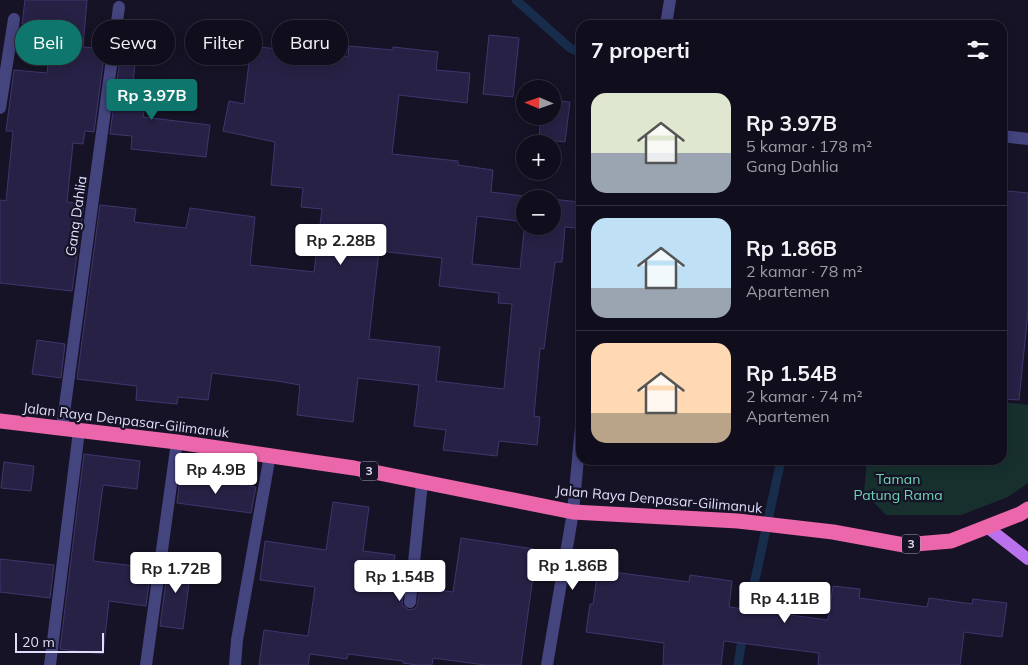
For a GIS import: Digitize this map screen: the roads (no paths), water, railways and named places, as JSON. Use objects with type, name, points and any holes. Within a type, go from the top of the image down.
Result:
[{"type":"highway","name":"Jalan Raya Denpasar-Gilimanuk","points":[[0,420],[177,442],[354,468],[573,512],[738,521],[833,532],[904,545],[951,541],[987,527]]},
{"type":"highway","name":"3","points":[[987,527],[1028,509]]},
{"type":"main road","points":[[987,527],[1028,559]]},
{"type":"street","points":[[667,20],[670,0]]},
{"type":"street","name":"Gang Dahlia","points":[[62,428],[119,8]]},
{"type":"street","points":[[0,108],[14,19]]},
{"type":"street","points":[[1007,137],[1028,139]]},
{"type":"street","points":[[50,665],[79,431]]},
{"type":"street","points":[[146,665],[177,442]]},
{"type":"street","points":[[235,665],[237,640],[270,455]]},
{"type":"street","points":[[547,665],[573,512],[577,465]]},
{"type":"street","points":[[410,602],[422,483]]},
{"type":"waterway","points":[[516,0],[570,48],[576,51]]},
{"type":"waterway","points":[[746,621],[780,465]]},
{"type":"waterway","points":[[738,665],[743,633]]},
{"type":"park label","name":"Taman Patung Rama","points":[[898,488]]}]
